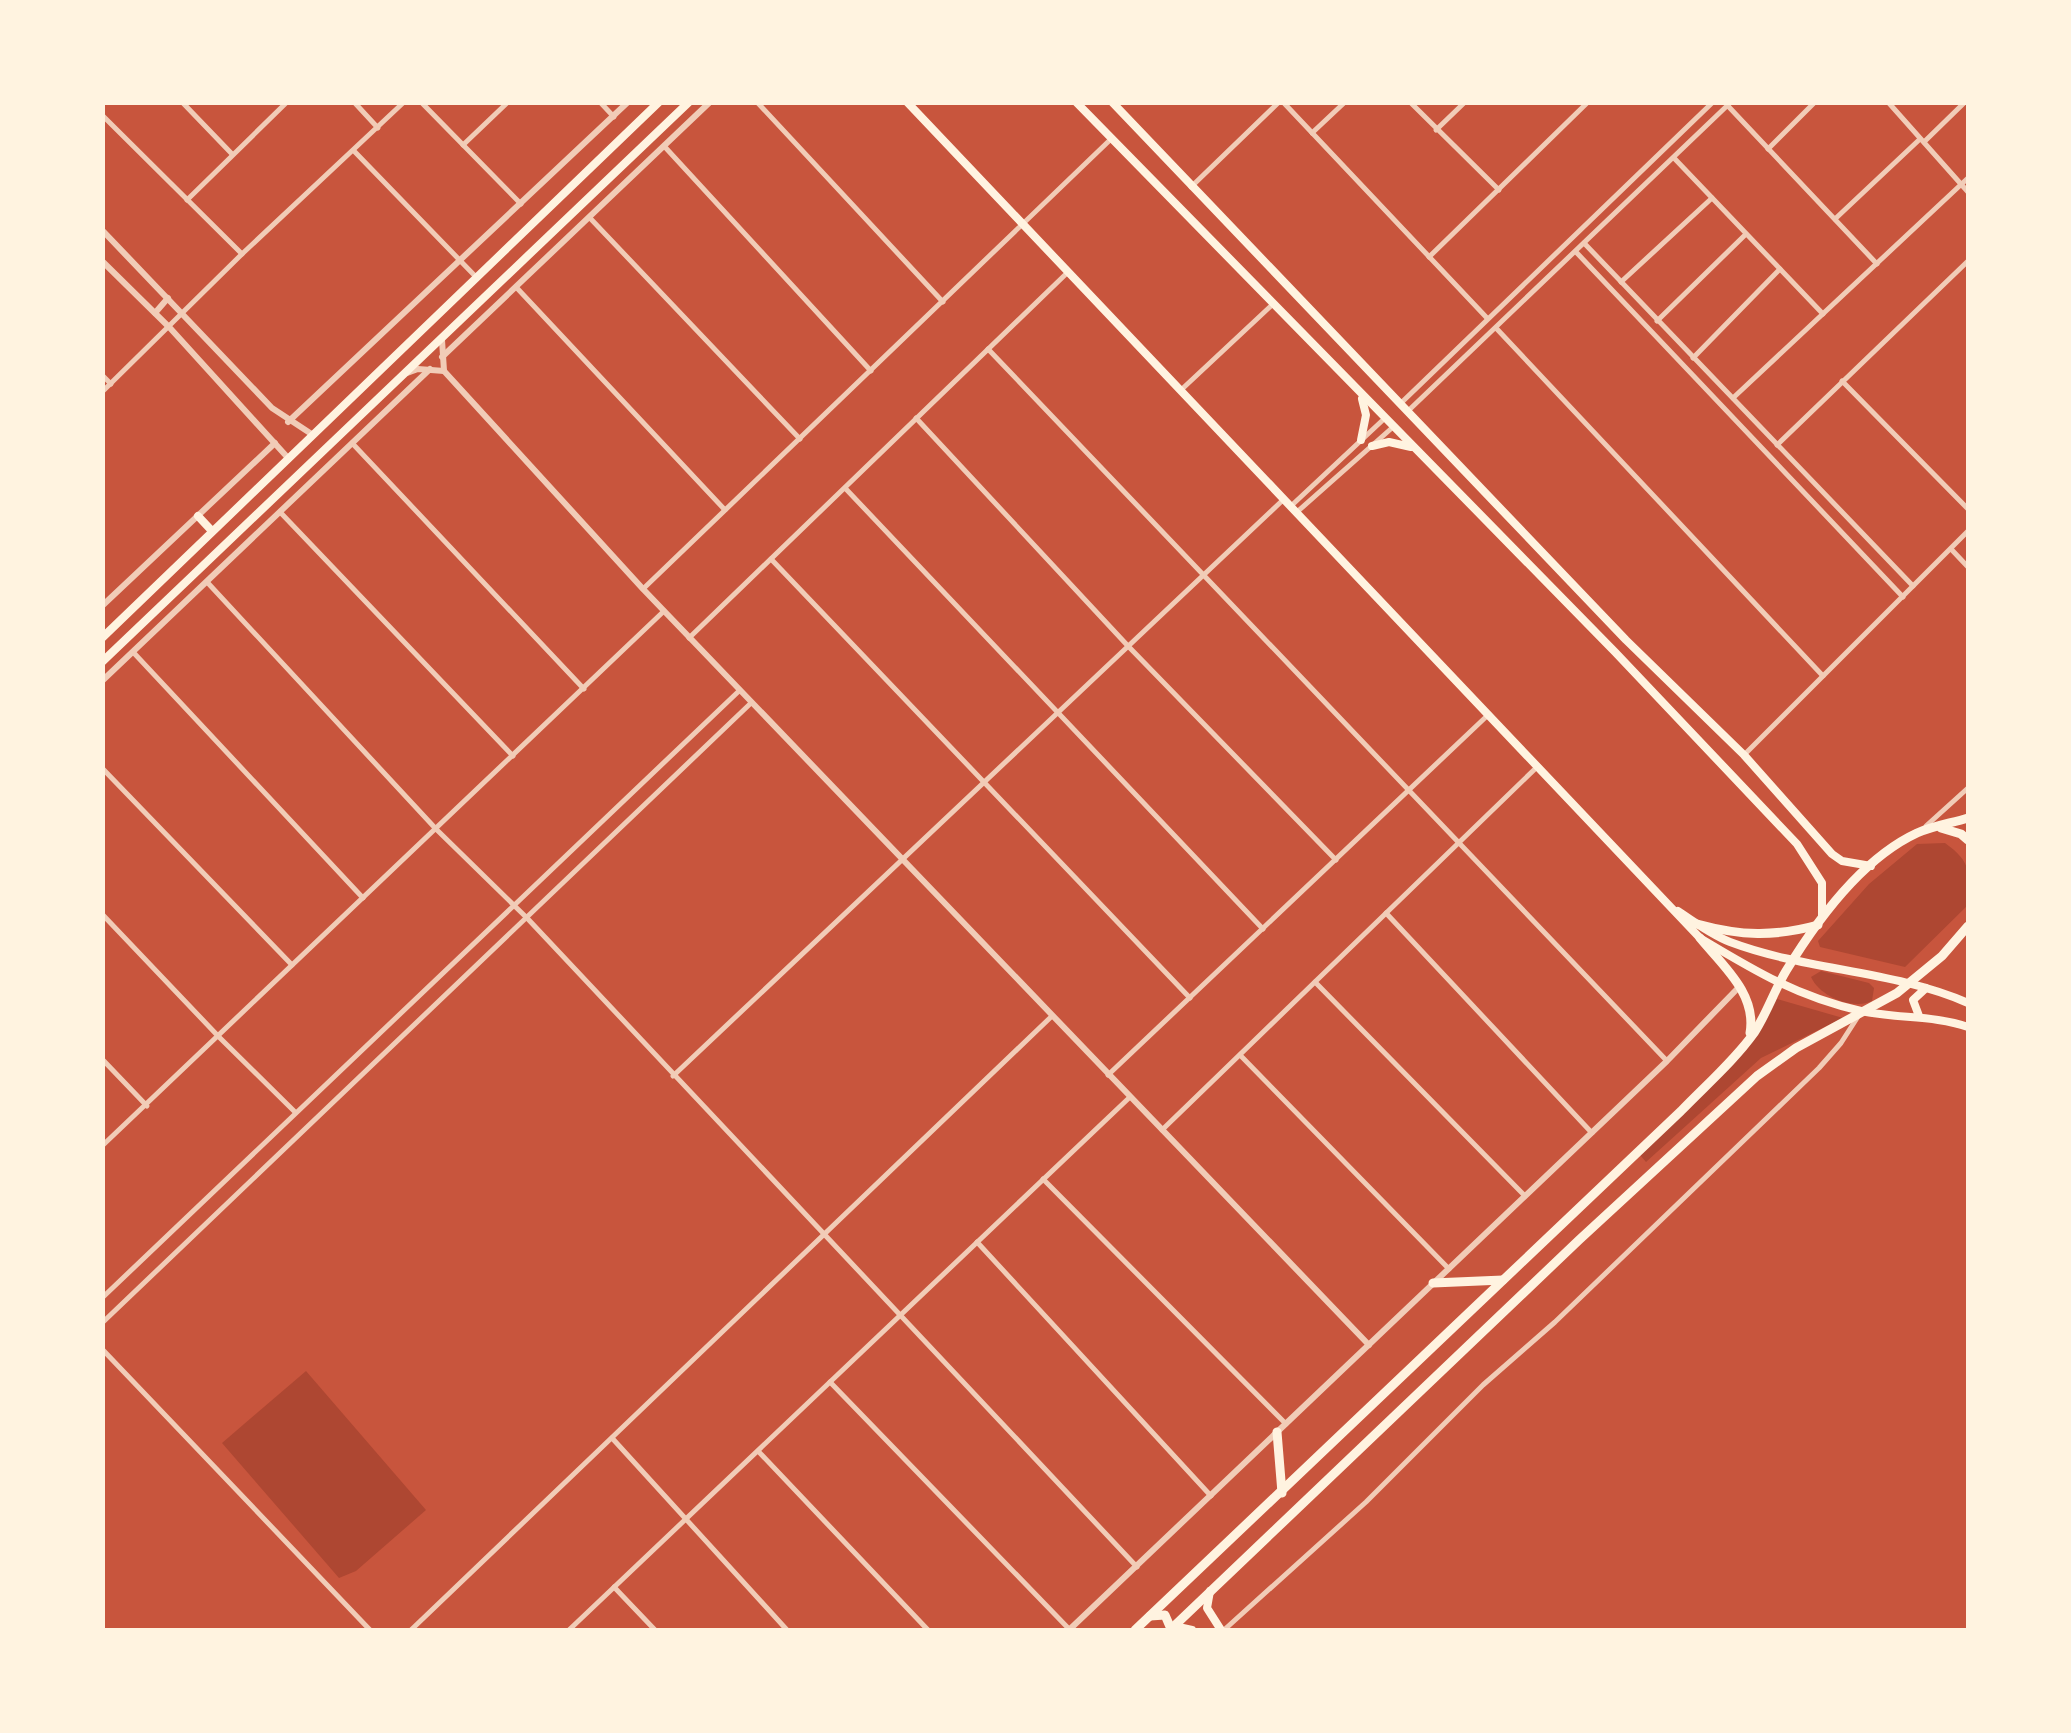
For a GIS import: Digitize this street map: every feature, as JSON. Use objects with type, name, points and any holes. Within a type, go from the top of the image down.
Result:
[{"type":"highway","points":[[1136,1630],[1680,1111],[1748,1040],[1778,985],[1820,922],[1871,866],[1920,831],[1968,818]]},
{"type":"highway","points":[[1933,828],[1948,829],[1968,840]]},
{"type":"highway","points":[[1697,924],[1767,936],[1820,922]]},
{"type":"highway","points":[[1150,1617],[1165,1615],[1172,1629],[1757,1076],[1796,1048],[1909,984],[1942,956],[1968,926]]},
{"type":"highway","points":[[1700,938],[1740,986],[1750,1008],[1748,1040]]},
{"type":"highway","points":[[1433,1283],[1503,1280]]},
{"type":"highway","points":[[1282,1428],[1282,1493]]},
{"type":"main road","points":[[102,662],[689,102]]},
{"type":"main road","points":[[906,102],[1700,938],[1778,985],[1862,1014],[1920,1016],[1968,1027]]},
{"type":"main road","points":[[1076,102],[1614,652],[1808,857],[1824,892],[1820,922]]},
{"type":"main road","points":[[1112,102],[1190,188],[1626,640],[1744,755],[1832,854],[1842,861],[1871,866]]},
{"type":"main road","points":[[118,647],[104,636],[658,103]]},
{"type":"main road","points":[[556,202],[561,212],[571,215]]},
{"type":"main road","points":[[533,224],[543,227],[548,236]]},
{"type":"main road","points":[[1321,354],[1336,340]]},
{"type":"main road","points":[[1357,391],[1366,415],[1361,440]]},
{"type":"main road","points":[[1372,446],[1398,443],[1415,449]]},
{"type":"main road","points":[[198,516],[212,531]]},
{"type":"main road","points":[[224,546],[234,556]]},
{"type":"main road","points":[[1614,652],[1623,648],[1626,640]]},
{"type":"main road","points":[[1670,906],[1726,941],[1926,988],[1968,1002]]},
{"type":"main road","points":[[1920,1016],[1914,1000],[1926,988]]},
{"type":"main road","points":[[1210,1591],[1207,1608],[1222,1630]]},
{"type":"main road","points":[[1172,1629],[1192,1630]]},
{"type":"street","points":[[182,102],[232,154]]},
{"type":"street","points":[[188,110],[196,102]]},
{"type":"street","points":[[187,200],[287,102]]},
{"type":"street","points":[[354,102],[378,128]]},
{"type":"street","points":[[102,392],[404,102]]},
{"type":"street","points":[[420,102],[521,204]]},
{"type":"street","points":[[463,146],[508,102]]},
{"type":"street","points":[[600,102],[614,117]]},
{"type":"street","points":[[288,422],[628,102]]},
{"type":"street","points":[[442,358],[710,102]]},
{"type":"street","points":[[756,102],[943,302]]},
{"type":"street","points":[[1190,188],[1281,102],[1487,319]]},
{"type":"street","points":[[1312,133],[1345,102]]},
{"type":"street","points":[[1410,102],[1499,190]]},
{"type":"street","points":[[1436,130],[1466,102]]},
{"type":"street","points":[[1429,257],[1588,102]]},
{"type":"street","points":[[1400,404],[1714,102]]},
{"type":"street","points":[[1768,149],[1815,102]]},
{"type":"street","points":[[1888,102],[1968,192]]},
{"type":"street","points":[[1835,220],[1965,102]]},
{"type":"street","points":[[1408,412],[1730,104],[1877,264]]},
{"type":"street","points":[[102,115],[242,254]]},
{"type":"street","points":[[643,589],[1111,139]]},
{"type":"street","points":[[664,146],[871,371]]},
{"type":"street","points":[[354,151],[477,278]]},
{"type":"street","points":[[1674,158],[1823,314]]},
{"type":"street","points":[[1733,398],[1968,178]]},
{"type":"street","points":[[1621,282],[1712,198]]},
{"type":"street","points":[[589,218],[800,439]]},
{"type":"street","points":[[102,230],[288,422],[313,435]]},
{"type":"street","points":[[1656,321],[1746,234]]},
{"type":"street","points":[[1584,244],[1912,586]]},
{"type":"street","points":[[1576,252],[1903,597]]},
{"type":"street","points":[[102,261],[170,328],[289,459]]},
{"type":"street","points":[[1777,445],[1968,261]]},
{"type":"street","points":[[1693,358],[1780,269]]},
{"type":"street","points":[[689,638],[1068,272]]},
{"type":"street","points":[[1532,276],[1542,285]]},
{"type":"street","points":[[516,287],[725,510]]},
{"type":"street","points":[[154,312],[168,298]]},
{"type":"street","points":[[1181,390],[1273,304]]},
{"type":"street","points":[[1496,328],[1823,676]]},
{"type":"street","points":[[442,338],[444,371],[643,589],[1369,1345]]},
{"type":"street","points":[[988,349],[1667,1061]]},
{"type":"street","points":[[102,681],[430,369]]},
{"type":"street","points":[[406,373],[444,371]]},
{"type":"street","points":[[102,375],[111,384]]},
{"type":"street","points":[[1842,381],[1968,510]]},
{"type":"street","points":[[916,418],[1128,646],[1336,860]]},
{"type":"street","points":[[1291,506],[1384,418]]},
{"type":"street","points":[[672,1076],[1204,574],[1392,427]]},
{"type":"street","points":[[102,606],[275,443]]},
{"type":"street","points":[[352,443],[584,689]]},
{"type":"street","points":[[844,488],[1263,929]]},
{"type":"street","points":[[280,512],[513,756]]},
{"type":"street","points":[[1744,755],[1968,531]]},
{"type":"street","points":[[1951,549],[1968,567]]},
{"type":"street","points":[[770,559],[986,780],[1190,998]]},
{"type":"street","points":[[207,582],[436,829],[527,918],[1137,1566]]},
{"type":"street","points":[[102,1146],[664,611]]},
{"type":"street","points":[[133,652],[363,898]]},
{"type":"street","points":[[102,1298],[740,690]]},
{"type":"street","points":[[102,1322],[752,702]]},
{"type":"street","points":[[1108,1075],[1489,714]]},
{"type":"street","points":[[1162,1130],[1538,766]]},
{"type":"street","points":[[102,768],[292,966]]},
{"type":"street","points":[[1920,831],[1968,788]]},
{"type":"street","points":[[1386,913],[1592,1132]]},
{"type":"street","points":[[102,914],[295,1112]]},
{"type":"street","points":[[1315,982],[1525,1196]]},
{"type":"street","points":[[830,1382],[1070,1630],[1667,1061],[1740,986]]},
{"type":"street","points":[[1222,1630],[1366,1502],[1819,1068],[1862,1014]]},
{"type":"street","points":[[411,1630],[1052,1016]]},
{"type":"street","points":[[1240,1055],[1449,1269]]},
{"type":"street","points":[[102,1059],[147,1106]]},
{"type":"street","points":[[569,1630],[1130,1097]]},
{"type":"street","points":[[1043,1179],[1282,1428]]},
{"type":"street","points":[[976,1242],[1210,1496]]},
{"type":"street","points":[[102,1350],[370,1630]]},
{"type":"street","points":[[612,1438],[787,1630]]},
{"type":"street","points":[[758,1450],[928,1630]]},
{"type":"street","points":[[614,1587],[655,1630]]},
{"type":"shaded area","points":[[1945,843],[1965,863],[1968,905],[1905,967],[1820,947],[1818,941],[1869,884],[1917,844]]},
{"type":"shaded area","points":[[1821,971],[1869,983],[1874,988],[1872,1001],[1847,1003],[1829,996],[1811,977]]},
{"type":"shaded area","points":[[1777,999],[1843,1018],[1761,1058],[1646,1162],[1640,1155],[1745,1044]]},
{"type":"shaded area","points":[[306,1371],[426,1510],[356,1571],[339,1578],[222,1443]]}]
